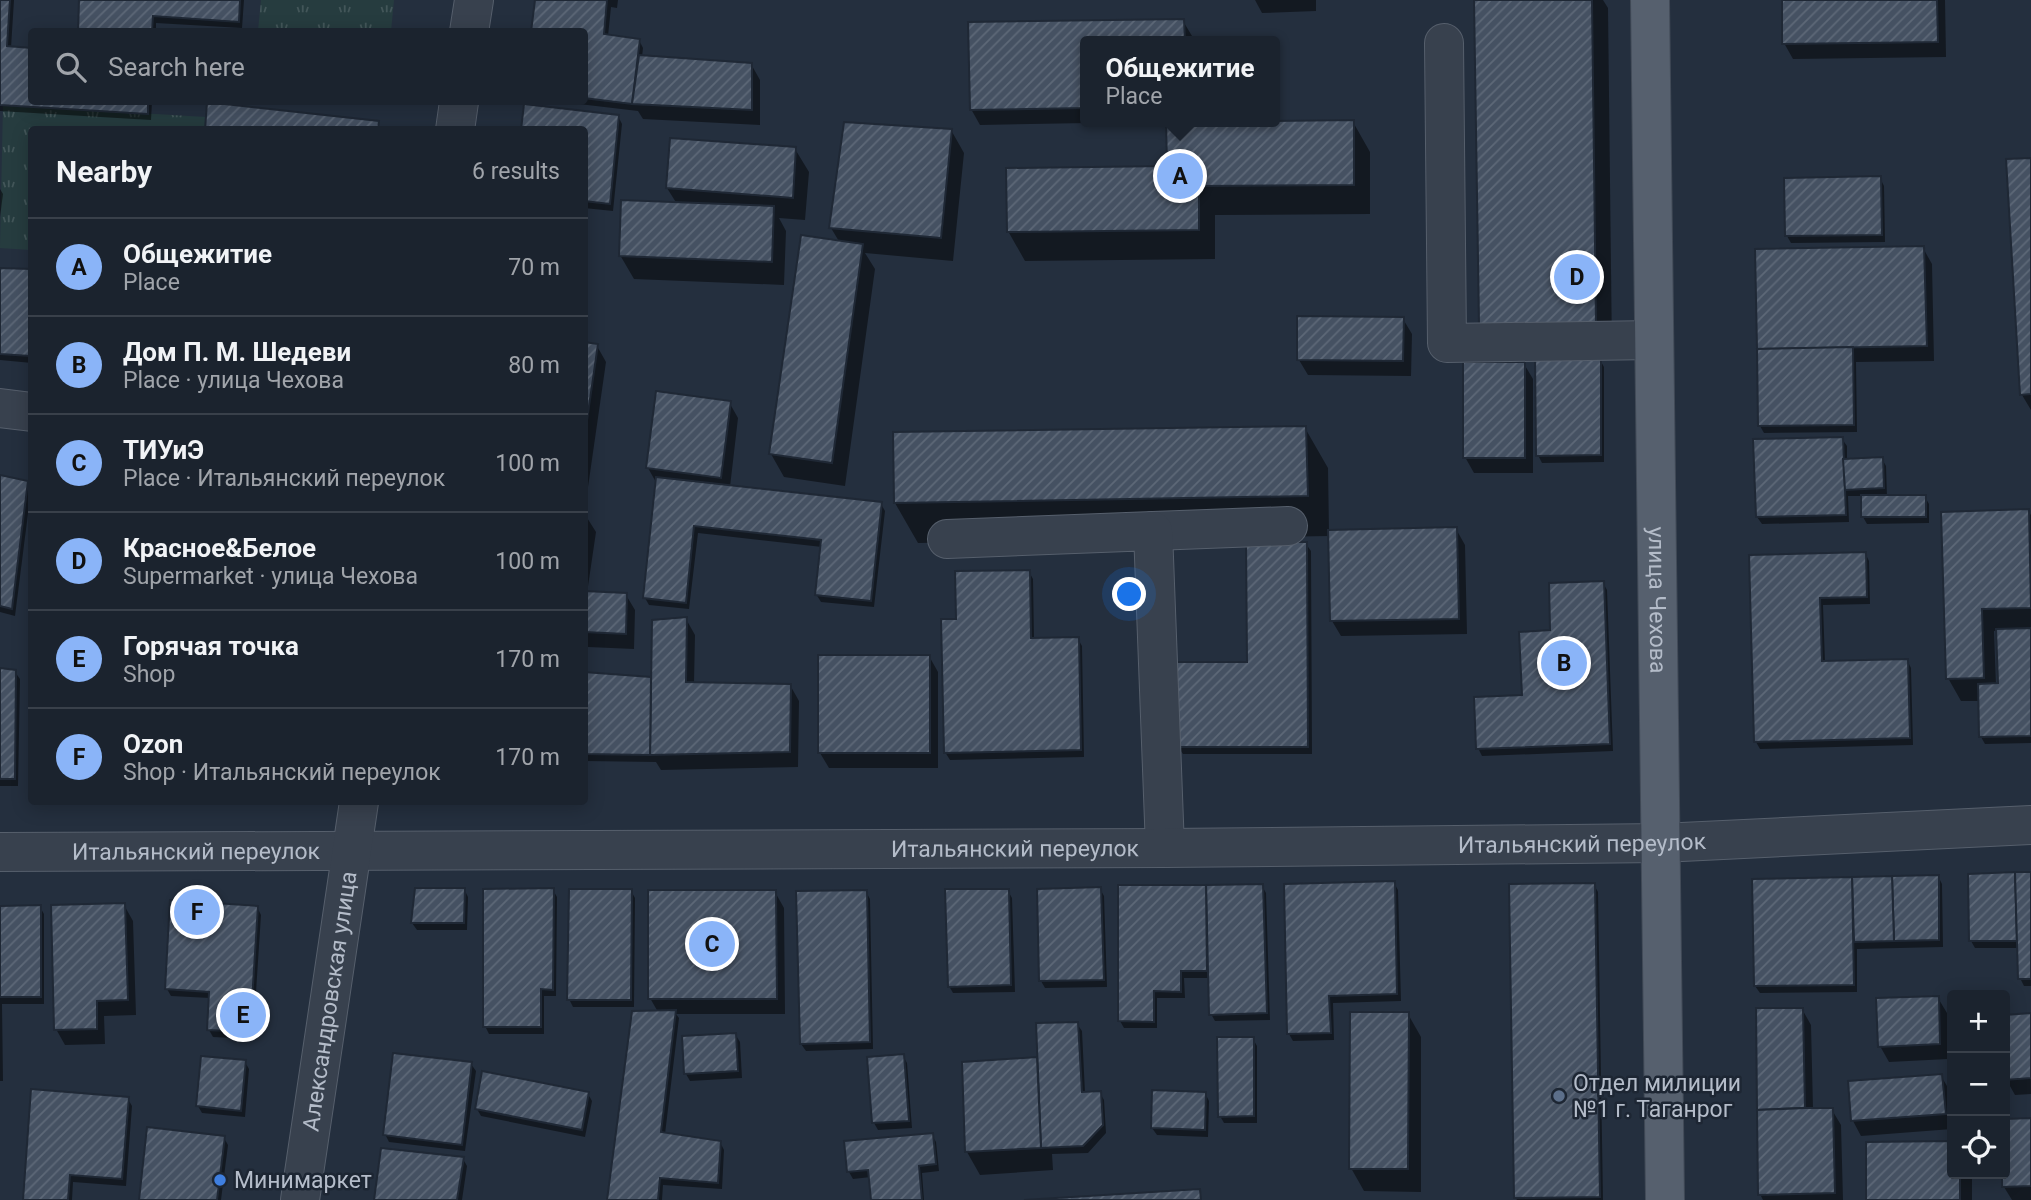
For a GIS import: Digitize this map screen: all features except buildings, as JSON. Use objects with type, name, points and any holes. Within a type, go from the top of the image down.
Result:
[{"type":"main road","name":"улица Чехова","points":[[1650,0],[1665,1200]]},
{"type":"street","points":[[470,28],[474,0]]},
{"type":"street","points":[[1444,43],[1447,343],[1654,340]]},
{"type":"street","points":[[456,126],[459,105]]},
{"type":"street","points":[[0,408],[28,412]]},
{"type":"street","points":[[947,539],[1287,526]]},
{"type":"street","points":[[1153,531],[1165,848]]},
{"type":"street","name":"Александровская улица","points":[[300,1200],[359,805]]},
{"type":"street","name":"Итальянский переулок","points":[[0,852],[1165,848],[1661,843],[2031,825]]},
{"type":"green space","points":[[261,0],[394,0],[391,28],[258,28]]},
{"type":"green space","points":[[3,105],[206,117],[205,126],[28,126],[28,250],[0,248]]},
{"type":"place","name":"Общежитие","points":[[1180,176]]},
{"type":"place","name":"Красное&Белое","points":[[1577,277]]},
{"type":"place","name":"Дом П. М. Шедеви","points":[[1564,663]]},
{"type":"place","name":"Ozon","points":[[197,912]]},
{"type":"place","name":"ТИУиЭ","points":[[712,944]]},
{"type":"place","name":"Горячая точка","points":[[243,1015]]},
{"type":"place","name":"Отдел милиции №1 г. Таганрог","points":[[1559,1096]]},
{"type":"place","name":"Минимаркет","points":[[220,1180]]}]
